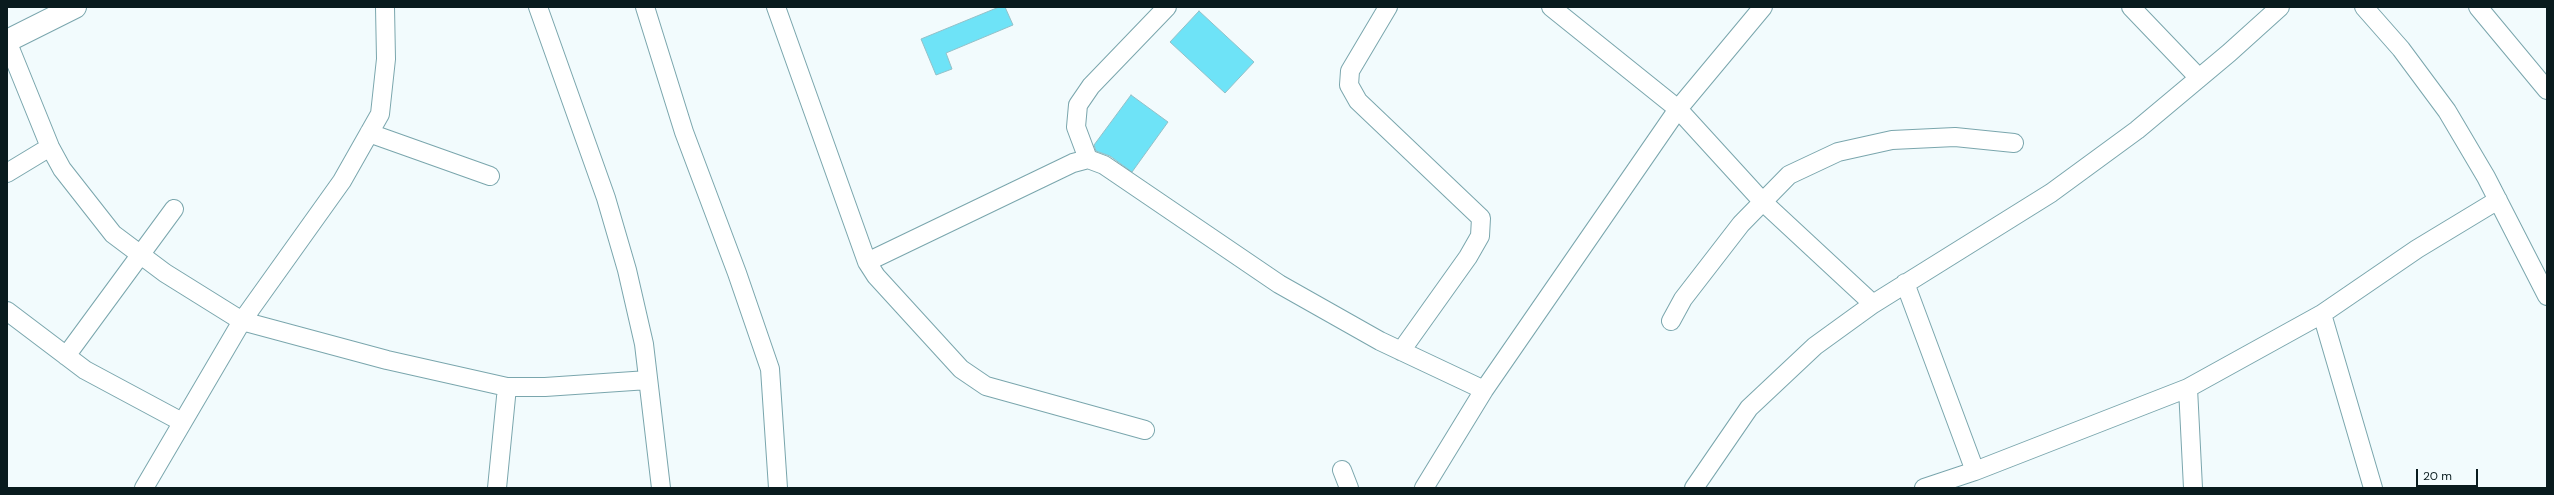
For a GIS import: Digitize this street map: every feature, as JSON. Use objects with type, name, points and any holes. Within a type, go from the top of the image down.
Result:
[{"type":"street","points":[[75,7],[7,41],[50,147],[62,169],[112,234],[165,273],[242,321],[387,360],[507,387],[546,387],[648,380]]},
{"type":"street","points":[[144,488],[242,321],[342,181],[380,114],[386,59],[386,7]]},
{"type":"street","points":[[538,7],[606,198],[627,270],[644,344],[661,488]]},
{"type":"street","points":[[645,7],[684,132],[737,272],[770,369],[778,488]]},
{"type":"street","points":[[776,7],[867,262],[876,276],[961,368],[986,386],[1145,430]]},
{"type":"street","points":[[1088,159],[1076,127],[1078,105],[1092,86],[1167,7]]},
{"type":"street","points":[[1388,7],[1350,71],[1349,85],[1358,101],[1481,218],[1480,236],[1468,257],[1401,351]]},
{"type":"street","points":[[1551,7],[1678,109],[1762,201],[1873,304]]},
{"type":"street","points":[[1424,488],[1484,390],[1678,109],[1763,7]]},
{"type":"street","points":[[2132,7],[2199,78]]},
{"type":"street","points":[[2364,7],[2401,49],[2447,111],[2498,200],[2547,296]]},
{"type":"street","points":[[2478,7],[2547,90]]},
{"type":"street","points":[[1694,488],[1749,408],[1815,346],[1905,283],[2051,194],[2137,130],[2199,78],[2272,10]]},
{"type":"street","points":[[369,133],[490,176]]},
{"type":"street","points":[[1671,321],[1683,299],[1741,224],[1789,175],[1838,152],[1892,140],[1955,137],[2014,144]]},
{"type":"street","points":[[7,173],[50,147]]},
{"type":"street","points":[[867,262],[1073,163],[1088,159],[1104,165],[1279,284],[1401,351],[1484,390]]},
{"type":"street","points":[[1924,488],[1975,471],[2188,388],[2322,314],[2417,249],[2498,200]]},
{"type":"street","points":[[66,356],[174,209]]},
{"type":"street","points":[[1905,283],[1975,471]]},
{"type":"street","points":[[7,311],[85,370],[182,422]]},
{"type":"street","points":[[2322,314],[2373,488]]},
{"type":"street","points":[[497,488],[507,387]]},
{"type":"street","points":[[2188,388],[2193,488]]},
{"type":"street","points":[[1342,470],[1349,488]]},
{"type":"building","points":[[999,7],[1005,7],[1013,25],[946,53],[952,69],[936,75],[921,39]]},
{"type":"building","points":[[1199,11],[1254,62],[1225,93],[1170,42]]},
{"type":"building","points":[[1131,95],[1168,122],[1132,172],[1110,156],[1096,151],[1094,145]]}]
